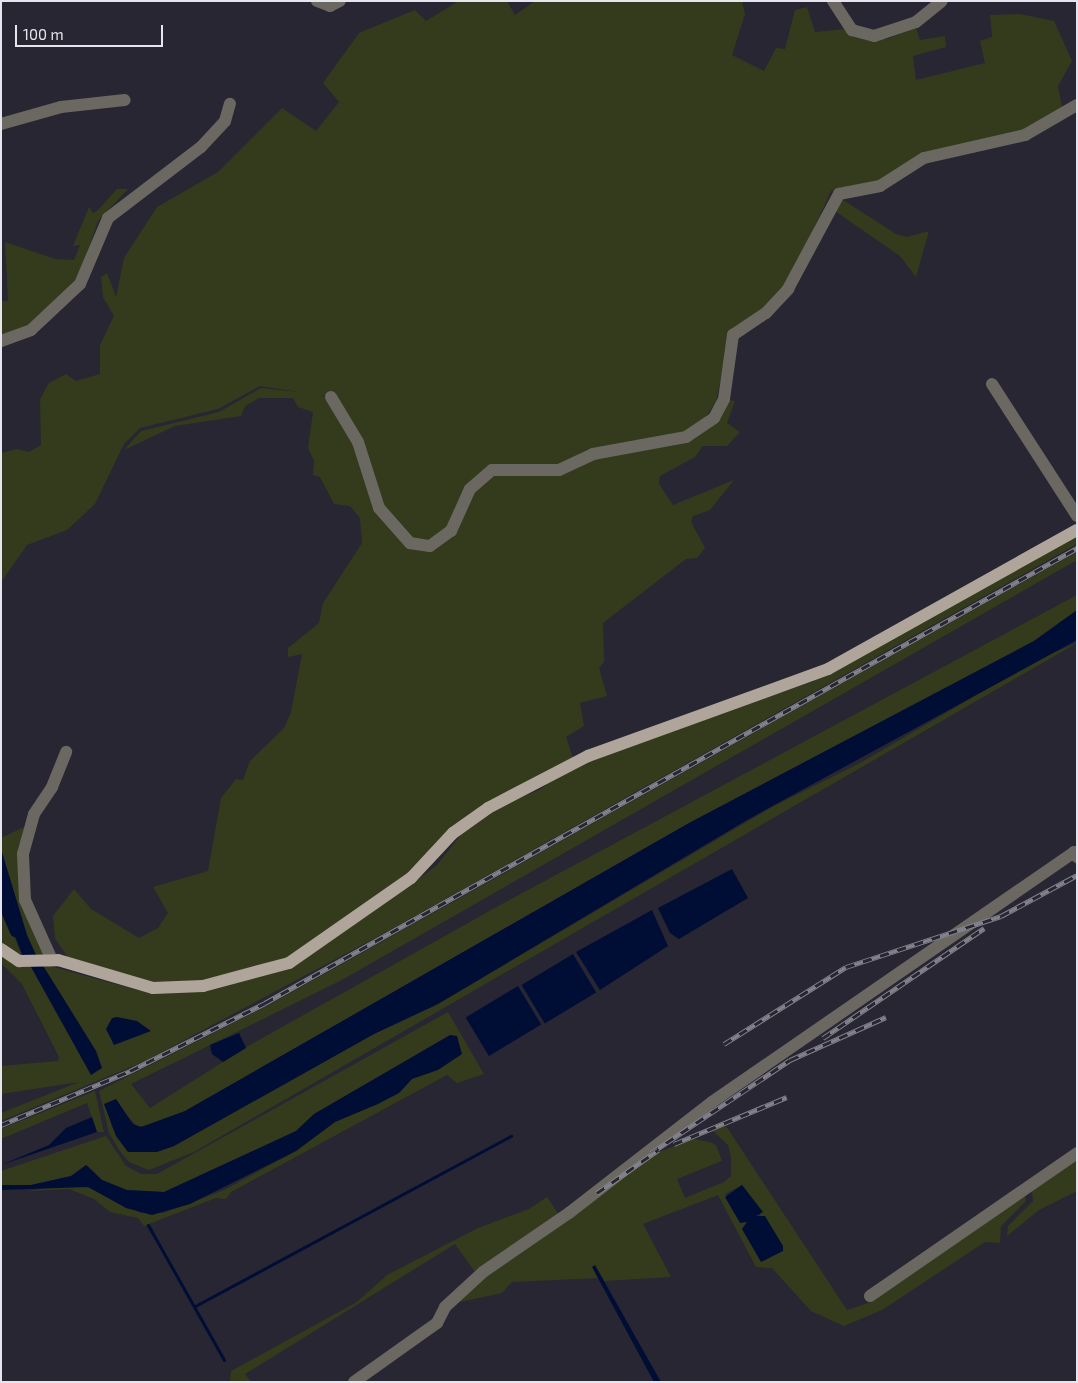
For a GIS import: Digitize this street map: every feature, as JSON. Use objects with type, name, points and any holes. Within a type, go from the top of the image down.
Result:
[{"type":"main road","points":[[1,949],[24,961],[46,960],[138,984],[170,988],[220,983],[289,963],[411,878],[453,833],[488,808],[588,756],[828,669],[1077,530]]},
{"type":"street","points":[[317,1],[330,6],[340,1]]},
{"type":"street","points":[[833,1],[852,30],[874,36],[916,22],[942,1]]},
{"type":"street","points":[[1,124],[61,107],[125,100]]},
{"type":"street","points":[[1,341],[31,330],[80,284],[108,218],[201,147],[225,121],[230,104]]},
{"type":"street","points":[[331,397],[358,442],[379,508],[410,543],[430,546],[451,531],[470,489],[492,470],[559,470],[593,454],[686,437],[714,418],[724,399],[733,335],[766,313],[788,289],[839,194],[880,186],[924,158],[1025,135],[1077,105]]},
{"type":"street","points":[[992,384],[1077,516]]},
{"type":"street","points":[[46,960],[25,900],[24,854],[34,814],[52,787],[66,752]]},
{"type":"street","points":[[354,1382],[437,1323],[445,1307],[483,1272],[569,1213],[712,1102],[1074,852],[1077,857]]},
{"type":"street","points":[[870,1296],[1077,1153]]},
{"type":"green space","points":[[459,1],[507,1],[515,15],[535,1],[742,1],[745,14],[732,55],[764,71],[776,48],[785,49],[795,10],[807,7],[815,32],[845,29],[863,39],[887,39],[916,28],[920,40],[945,36],[946,47],[913,56],[916,80],[985,63],[980,41],[992,37],[990,15],[1020,14],[1054,21],[1072,61],[1058,86],[1062,107],[1021,133],[974,145],[885,179],[831,191],[800,259],[774,300],[730,331],[716,402],[704,419],[688,430],[559,467],[493,467],[449,528],[429,541],[412,537],[382,505],[338,398],[260,386],[218,409],[140,428],[124,444],[95,504],[67,530],[27,545],[1,582],[1,453],[17,449],[29,452],[41,445],[40,399],[49,383],[66,374],[76,381],[100,374],[100,345],[114,316],[103,297],[101,277],[107,273],[116,297],[124,258],[157,207],[218,172],[282,108],[316,131],[339,102],[323,83],[359,33],[415,10],[426,21]]},
{"type":"green space","points":[[117,189],[128,189],[98,221],[79,276],[31,326],[1,335],[1,301],[8,301],[5,242],[55,259],[74,260],[80,245],[73,246],[89,207],[93,213],[97,211]]},
{"type":"green space","points":[[840,198],[896,234],[907,237],[929,231],[916,277],[900,256],[832,209]]},
{"type":"green space","points":[[261,388],[318,394],[336,402],[373,497],[400,536],[430,548],[485,475],[536,472],[584,458],[686,438],[725,400],[735,401],[727,423],[740,432],[727,446],[703,446],[695,457],[660,476],[659,484],[673,505],[734,480],[710,510],[693,516],[691,522],[705,548],[697,558],[686,559],[603,623],[604,662],[599,668],[607,696],[580,703],[584,726],[566,737],[573,758],[546,771],[294,957],[213,982],[161,986],[70,961],[55,938],[53,916],[74,889],[91,909],[139,938],[158,928],[168,913],[153,887],[208,871],[221,798],[236,779],[243,780],[250,761],[284,728],[291,712],[302,654],[288,657],[288,648],[319,623],[323,603],[362,543],[360,518],[350,506],[334,504],[320,477],[313,475],[314,461],[308,448],[313,412],[298,407],[293,398],[259,398],[245,406],[241,416],[175,426],[124,450],[141,431],[219,412]]},
{"type":"green space","points":[[1077,534],[1077,544],[392,929],[145,1061],[1,1121],[1,1113],[79,1082],[1,1094],[1,1066],[58,1061],[59,1057],[22,984],[1,963],[1,955],[30,965],[91,1074],[102,1068],[96,1051],[42,964],[141,991],[274,973],[413,883],[437,865],[463,832],[496,808],[539,790],[580,761],[812,682]]},
{"type":"green space","points":[[1077,552],[1077,560],[340,981],[131,1084],[150,1108],[250,1045],[502,904],[1077,595],[1077,610],[1034,641],[689,823],[185,1111],[150,1127],[137,1126],[124,1113],[108,1111],[112,1127],[128,1152],[156,1152],[174,1146],[374,1034],[438,1004],[772,807],[862,762],[1038,659],[1077,643],[194,1152],[149,1170],[129,1162],[119,1150],[109,1133],[99,1091],[269,1005]]},
{"type":"green space","points":[[24,827],[19,858],[47,957],[37,957],[30,945],[1,849],[1,838]]},
{"type":"green space","points":[[1,899],[17,944],[23,957],[1,943]]},
{"type":"green space","points":[[448,1012],[484,1074],[457,1083],[447,1075],[231,1192],[226,1199],[216,1198],[144,1226],[138,1218],[110,1212],[94,1199],[69,1189],[28,1191],[72,1184],[93,1189],[141,1213],[163,1213],[224,1190],[296,1151],[335,1122],[399,1093],[412,1079],[462,1053],[436,1044],[314,1114],[296,1131],[164,1192],[127,1190],[102,1180],[87,1165],[71,1176],[31,1185],[1,1185],[1,1171],[106,1136],[126,1166],[141,1174],[157,1174]]},
{"type":"green space","points":[[95,1091],[104,1132],[97,1132],[87,1103],[1,1139],[1,1129]]},
{"type":"green space","points":[[726,1126],[847,1310],[868,1303],[1025,1195],[1026,1201],[1001,1226],[1000,1243],[985,1242],[882,1310],[844,1326],[811,1311],[772,1268],[756,1267],[718,1195],[643,1224],[671,1277],[604,1281],[595,1265],[598,1278],[512,1282],[502,1293],[455,1303],[486,1275],[653,1154],[694,1139],[710,1142],[716,1145],[722,1161],[677,1179],[685,1198],[724,1182],[731,1176],[731,1156],[728,1145],[713,1131]],"holes":[[[742,1185],[762,1212],[758,1218],[744,1227],[747,1222],[725,1194]]]},
{"type":"green space","points":[[1077,1160],[1077,1191],[1039,1210],[1007,1236],[1008,1226],[1033,1201],[1032,1191]]},
{"type":"green space","points":[[547,1197],[560,1216],[475,1272],[455,1244],[245,1374],[251,1382],[230,1382],[231,1371],[357,1302],[387,1275],[478,1228],[529,1209]]},
{"type":"water","points":[[1077,610],[1077,640],[747,820],[438,1004],[374,1034],[174,1146],[157,1152],[128,1152],[116,1136],[104,1104],[116,1099],[133,1124],[141,1127],[185,1111],[689,823],[1034,641]]},
{"type":"water","points":[[1,849],[27,935],[37,957],[23,957],[1,899]]},
{"type":"water","points":[[732,869],[748,898],[679,939],[670,933],[658,908]]},
{"type":"water","points":[[652,910],[668,946],[600,990],[576,952]]},
{"type":"water","points":[[573,954],[596,993],[545,1023],[522,985]]},
{"type":"water","points":[[42,964],[96,1051],[102,1068],[91,1075],[30,965]]},
{"type":"water","points":[[518,986],[541,1025],[489,1056],[466,1017]]},
{"type":"water","points":[[117,1017],[137,1021],[151,1031],[114,1045],[106,1029],[112,1018]]},
{"type":"water","points":[[239,1033],[246,1048],[223,1062],[212,1054],[210,1045]]},
{"type":"water","points":[[450,1035],[457,1036],[462,1054],[438,1070],[412,1079],[399,1093],[335,1122],[296,1151],[190,1204],[152,1215],[126,1208],[88,1187],[1,1190],[1,1185],[31,1185],[71,1176],[86,1165],[102,1180],[127,1190],[164,1192],[296,1131],[314,1114]]},
{"type":"water","points":[[92,1117],[97,1132],[1,1165],[49,1145],[66,1128]]},
{"type":"water","points":[[742,1185],[763,1212],[756,1216],[765,1216],[783,1246],[783,1251],[761,1262],[742,1229],[747,1222],[740,1223],[725,1197]]},
{"type":"water","points":[[595,1265],[661,1382],[654,1382],[592,1267]]},
{"type":"waterway","points":[[1,899],[15,932]]},
{"type":"waterway","points":[[195,1306],[511,1136]]},
{"type":"waterway","points":[[148,1225],[224,1360]]},
{"type":"railway","points":[[1,1125],[130,1071],[265,1003],[1077,548]]},
{"type":"railway","points":[[724,1044],[846,967],[1001,916],[1077,875]]},
{"type":"railway","points":[[823,1038],[984,928]]},
{"type":"railway","points":[[651,1153],[790,1060],[886,1017]]},
{"type":"railway","points":[[674,1144],[787,1097]]},
{"type":"railway","points":[[597,1193],[658,1150]]}]
